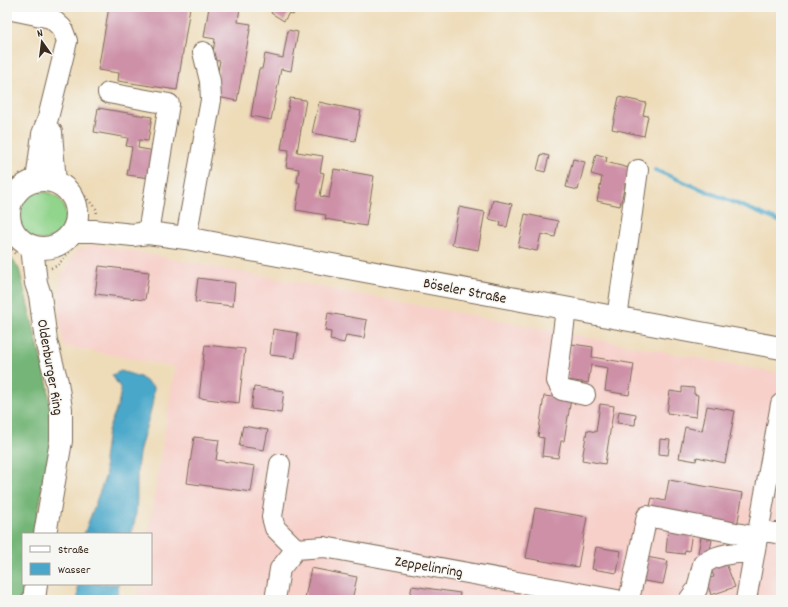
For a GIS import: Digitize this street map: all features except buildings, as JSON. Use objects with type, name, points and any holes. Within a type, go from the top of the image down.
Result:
[{"type":"main road","points":[[46,182],[71,195],[75,222],[59,244],[42,247],[24,243],[16,236],[8,219],[10,198],[23,187],[46,182]]},
{"type":"main road","name":"Böseler Straße","points":[[75,222],[134,227],[148,233],[186,238],[781,348]]},
{"type":"main road","name":"Oldenburger Ring","points":[[42,247],[45,283],[40,295],[46,341],[57,382],[61,441],[45,533]]},
{"type":"main road","points":[[34,600],[36,585]]},
{"type":"street","points":[[7,9],[50,18],[62,28],[67,40],[48,118],[42,134],[46,182]]},
{"type":"street","points":[[186,238],[211,100],[210,81],[203,52]]},
{"type":"street","points":[[108,93],[169,104],[148,233]]},
{"type":"street","points":[[617,318],[638,170]]},
{"type":"street","points":[[566,309],[556,381],[562,390],[585,395]]},
{"type":"street","points":[[746,600],[781,404]]},
{"type":"street","points":[[274,600],[280,569],[296,549],[275,528],[272,517],[280,464]]},
{"type":"street","points":[[629,600],[647,516],[757,540]]},
{"type":"street","points":[[689,600],[697,589],[703,564],[710,559],[733,554],[757,540],[781,534]]},
{"type":"street","name":"Zeppelinring","points":[[296,549],[324,547],[617,600]]},
{"type":"shaded area","points":[[93,244],[781,374],[781,600],[137,600],[140,585],[152,585],[152,533],[148,533],[175,367],[64,346],[59,319],[61,276],[76,251]]},
{"type":"green space","points":[[37,192],[47,192],[59,199],[66,211],[66,221],[59,233],[47,240],[37,240],[29,236],[22,229],[18,221],[18,211],[22,203],[29,196]]},
{"type":"green space","points":[[7,252],[19,269],[48,387],[52,437],[34,533],[22,533],[22,585],[25,585],[22,600],[7,600]]},
{"type":"water","points":[[121,371],[140,377],[154,387],[154,396],[139,454],[136,515],[131,533],[84,533],[106,475],[104,460],[108,430],[118,405],[121,389],[112,375]]},
{"type":"water","points":[[78,585],[119,585],[116,600],[78,600]]},
{"type":"waterway","points":[[655,170],[781,222]]}]
